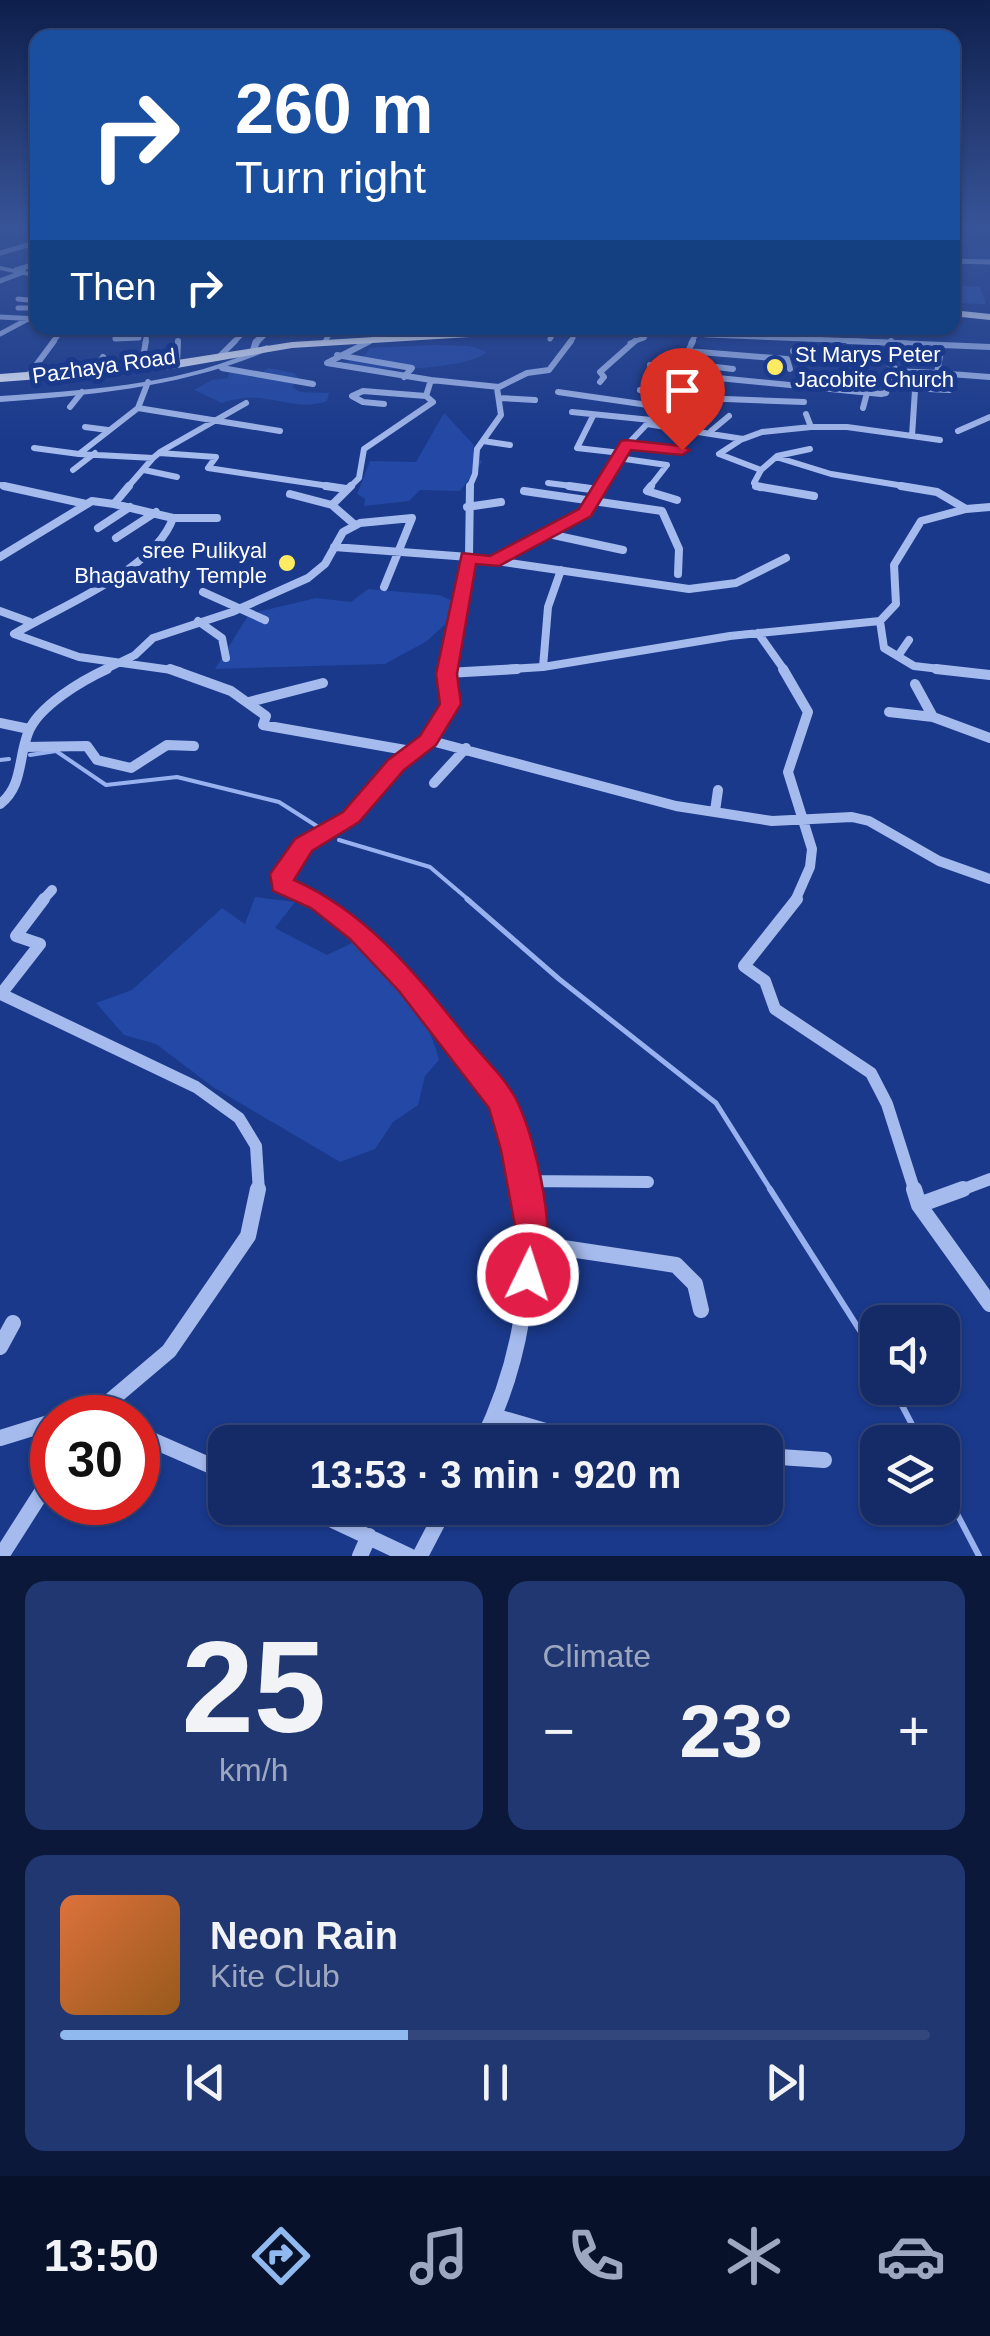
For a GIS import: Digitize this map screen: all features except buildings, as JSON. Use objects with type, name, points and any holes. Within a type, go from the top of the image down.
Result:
[{"type":"main road","points":[[960,315],[990,317]]},
{"type":"main road","points":[[0,378],[221,362],[268,348],[406,335]]},
{"type":"street","points":[[18,308],[30,306]]},
{"type":"street","points":[[0,317],[30,319]]},
{"type":"street","points":[[0,334],[30,321]]},
{"type":"street","points":[[28,376],[59,335]]},
{"type":"street","points":[[116,335],[115,340],[137,335]]},
{"type":"street","points":[[140,368],[146,335]]},
{"type":"street","points":[[241,335],[221,362],[313,384]]},
{"type":"street","points":[[252,351],[264,335]]},
{"type":"street","points":[[324,343],[326,335]]},
{"type":"street","points":[[377,338],[326,363],[339,368],[498,387],[527,373],[550,370],[569,335]]},
{"type":"street","points":[[600,382],[604,377],[600,372],[613,357],[631,340],[646,335]]},
{"type":"street","points":[[493,562],[585,512],[622,452],[662,406],[696,335]]},
{"type":"street","points":[[728,335],[990,348]]},
{"type":"street","points":[[824,338],[826,352]]},
{"type":"street","points":[[177,364],[178,341]]},
{"type":"street","points":[[891,341],[889,364],[898,371]]},
{"type":"street","points":[[936,373],[942,345]]},
{"type":"street","name":"Pazhaya Road","points":[[0,398],[148,382],[268,348]]},
{"type":"street","points":[[793,351],[866,354]]},
{"type":"street","points":[[687,352],[787,359],[790,370]]},
{"type":"street","points":[[337,355],[412,368],[404,376]]},
{"type":"street","points":[[95,372],[102,357]]},
{"type":"street","points":[[650,365],[677,381],[713,390]]},
{"type":"street","points":[[640,390],[733,368]]},
{"type":"street","points":[[677,381],[724,385],[747,381],[886,393],[891,372],[990,377]]},
{"type":"street","points":[[426,396],[431,380]]},
{"type":"street","points":[[677,381],[804,402]]},
{"type":"street","points":[[79,454],[138,408],[148,382]]},
{"type":"street","points":[[492,1425],[526,1308],[531,1226],[503,1103],[424,1000],[359,933],[320,902],[282,885],[282,874],[304,845],[351,817],[411,751],[428,740],[451,704],[446,674],[469,557],[468,507],[476,449],[501,415],[498,387]]},
{"type":"street","points":[[888,387],[949,390]]},
{"type":"street","points":[[912,436],[915,390]]},
{"type":"street","points":[[332,505],[359,478],[361,450],[400,427],[431,405],[433,399],[363,391],[352,396],[363,402],[384,404]]},
{"type":"street","points":[[70,406],[82,392]]},
{"type":"street","points":[[558,392],[662,406]]},
{"type":"street","points":[[863,408],[867,393]]},
{"type":"street","points":[[499,398],[535,400]]},
{"type":"street","points":[[114,504],[156,455],[246,403]]},
{"type":"street","points":[[138,408],[280,432]]},
{"type":"street","points":[[572,412],[743,438]]},
{"type":"street","points":[[806,414],[811,427]]},
{"type":"street","points":[[593,416],[577,448],[622,452],[682,450]]},
{"type":"street","points":[[711,431],[729,416]]},
{"type":"street","points":[[958,430],[990,417]]},
{"type":"street","points":[[85,427],[109,430]]},
{"type":"street","points":[[761,470],[719,454],[743,438],[762,432],[811,427],[847,427],[940,440]]},
{"type":"street","points":[[482,440],[510,445]]},
{"type":"street","points":[[34,448],[79,454],[216,457],[208,468],[346,489]]},
{"type":"street","points":[[810,449],[776,457],[761,470],[754,483],[757,488],[814,496]]},
{"type":"street","points":[[44,457],[54,450]]},
{"type":"street","points":[[622,452],[668,465],[647,490],[677,500]]},
{"type":"street","points":[[72,470],[96,453]]},
{"type":"street","points":[[776,457],[831,474],[937,492],[966,509]]},
{"type":"street","points":[[144,470],[177,477]]},
{"type":"street","points":[[548,483],[598,490]]},
{"type":"street","points":[[0,485],[86,504]]},
{"type":"street","points":[[524,491],[662,511],[679,548],[678,574]]},
{"type":"street","points":[[290,494],[332,505],[355,525]]},
{"type":"street","points":[[0,557],[97,500],[156,512],[172,523],[218,518]]},
{"type":"street","points":[[468,507],[501,502]]},
{"type":"street","points":[[98,528],[131,506]]},
{"type":"street","points":[[446,674],[543,667],[758,634],[880,621],[896,604],[894,565],[921,521],[990,507]]},
{"type":"street","points":[[116,538],[156,512]]},
{"type":"street","points":[[0,804],[14,793],[30,729],[69,693],[153,638],[242,608],[308,578],[325,564],[343,532],[355,525],[412,518],[400,551],[385,575],[384,587]]},
{"type":"street","points":[[172,523],[146,558],[14,634],[61,653],[158,666],[249,702],[266,716],[263,725],[411,751]]},
{"type":"street","points":[[543,532],[623,550]]},
{"type":"street","points":[[334,547],[469,557],[705,588],[736,583],[786,558]]},
{"type":"street","points":[[543,667],[548,606],[561,570]]},
{"type":"street","points":[[202,592],[265,620]]},
{"type":"street","points":[[0,611],[30,622]]},
{"type":"street","points":[[198,621],[222,638],[226,658]]},
{"type":"street","points":[[880,621],[884,648],[914,666],[990,674]]},
{"type":"street","points":[[758,634],[806,703],[808,712],[787,776],[810,836],[810,857],[796,904],[777,932],[744,966],[765,981],[774,1009],[871,1073],[887,1104],[920,1206],[990,1304]]},
{"type":"street","points":[[898,656],[909,640]]},
{"type":"street","points":[[249,702],[323,683]]},
{"type":"street","points":[[914,684],[933,717]]},
{"type":"street","points":[[889,712],[933,717],[990,738]]},
{"type":"street","points":[[0,723],[30,729]]},
{"type":"street","points":[[428,740],[676,806],[772,820],[852,817],[869,821],[939,861],[990,879]]},
{"type":"street","points":[[24,747],[87,746],[96,760],[130,768],[167,746],[194,746]]},
{"type":"street","points":[[434,784],[466,748]]},
{"type":"street","points":[[715,811],[718,790]]},
{"type":"street","points":[[52,890],[17,931],[16,936],[40,944],[0,994],[196,1087],[238,1118],[256,1146],[259,1200],[248,1236],[170,1351],[119,1395]]},
{"type":"street","points":[[920,1206],[990,1179]]},
{"type":"street","points":[[523,1181],[648,1182]]},
{"type":"street","points":[[530,1243],[676,1266],[688,1273],[699,1289],[701,1310]]},
{"type":"street","points":[[0,1347],[14,1324]]},
{"type":"street","points":[[497,1417],[525,1425]]},
{"type":"street","points":[[0,1438],[30,1429]]},
{"type":"street","points":[[160,1444],[208,1465]]},
{"type":"street","points":[[783,1457],[824,1460]]},
{"type":"street","points":[[1,1556],[30,1511]]},
{"type":"street","points":[[344,1525],[409,1556]]},
{"type":"street","points":[[420,1556],[436,1525]]},
{"type":"street","points":[[360,1556],[368,1536]]},
{"type":"shaded area","points":[[469,346],[487,352],[459,363],[417,368],[374,368],[345,362],[365,355],[370,348]]},
{"type":"shaded area","points":[[268,368],[294,373],[299,378],[292,387],[300,392],[329,393],[327,401],[301,405],[252,398],[222,403],[194,390],[212,380],[228,378],[230,369],[263,372]]},
{"type":"shaded area","points":[[444,413],[474,445],[473,451],[482,462],[460,491],[420,490],[409,501],[364,506],[365,499],[357,494],[370,461],[416,462]]},
{"type":"shaded area","points":[[368,589],[439,595],[465,606],[427,641],[385,664],[215,669],[249,614],[316,598],[351,602]]},
{"type":"shaded area","points":[[255,897],[295,902],[275,928],[327,955],[356,941],[417,1010],[434,1042],[439,1060],[425,1076],[418,1105],[393,1122],[375,1149],[340,1162],[213,1087],[156,1044],[124,1035],[96,1003],[132,990],[222,908],[245,924]]},
{"type":"waterway","points":[[30,755],[56,751],[106,785],[177,777],[279,802],[323,830]]},
{"type":"waterway","points":[[0,760],[9,759]]},
{"type":"waterway","points":[[339,840],[430,867],[470,901]]},
{"type":"waterway","points":[[467,899],[559,979],[716,1103],[772,1192]]},
{"type":"waterway","points":[[770,1189],[860,1331]]},
{"type":"waterway","points":[[902,1405],[912,1425]]},
{"type":"waterway","points":[[960,1520],[979,1556]]},
{"type":"place","name":"St Marys Peter Jacobite Church","points":[[775,367]]},
{"type":"place","name":"sree Pulikyal Bhagavathy Temple","points":[[287,563]]},
{"type":"route","points":[[528,1275],[531,1226],[517,1150],[503,1103],[424,1000],[359,933],[320,902],[282,885],[282,874],[309,840],[351,817],[396,765],[428,740],[451,704],[446,674],[469,557],[493,562],[519,544],[585,512],[626,444],[682,450]]}]
